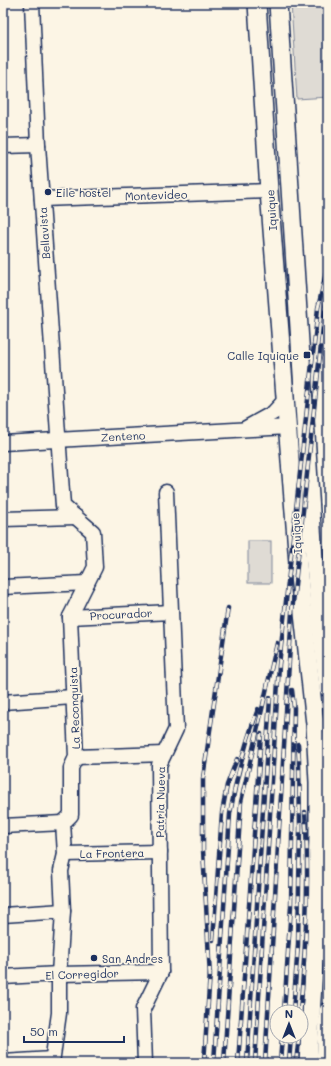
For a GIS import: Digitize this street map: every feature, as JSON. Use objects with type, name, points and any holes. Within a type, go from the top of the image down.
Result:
[{"type":"main road","name":"Iquique","points":[[257,3],[269,191],[299,576],[315,724],[323,837],[308,1063]]},
{"type":"main road","name":"Iquique","points":[[278,3],[313,542],[324,612],[328,688]]},
{"type":"main road","points":[[286,399],[294,388],[301,363]]},
{"type":"main road","points":[[299,576],[304,592],[314,606],[324,612]]},
{"type":"main road","points":[[325,1063],[328,1011]]},
{"type":"street","name":"Bellavista","points":[[32,3],[38,145],[58,440]]},
{"type":"street","points":[[3,146],[38,145]]},
{"type":"street","name":"Montevideo","points":[[42,199],[269,191]]},
{"type":"street","name":"Zenteno","points":[[242,430],[273,413],[286,399]]},
{"type":"street","name":"Zenteno","points":[[3,443],[288,427]]},
{"type":"street","name":"La Reconquista","points":[[52,1061],[59,1012],[59,974],[63,911],[61,871],[65,854],[63,824],[71,815],[71,768],[76,757],[70,617],[95,567],[93,532],[63,506],[58,440]]},
{"type":"street","name":"Patria Nueva","points":[[145,1063],[143,1008],[161,972],[159,765],[176,729],[166,492]]},
{"type":"street","points":[[3,519],[76,517]]},
{"type":"street","points":[[3,587],[87,583]]},
{"type":"street","name":"Procurador","points":[[70,617],[171,612]]},
{"type":"street","points":[[3,702],[74,697]]},
{"type":"street","points":[[76,757],[164,754]]},
{"type":"street","points":[[3,826],[63,824]]},
{"type":"street","name":"La Frontera","points":[[65,854],[160,852]]},
{"type":"street","points":[[3,915],[63,911]]},
{"type":"street","name":"El Corregidor","points":[[3,977],[59,974],[161,972]]},
{"type":"street","points":[[3,1062],[52,1061]]},
{"type":"shaded area","points":[[291,3],[328,3],[328,97],[297,99]]},
{"type":"shaded area","points":[[248,541],[271,541],[271,583],[248,583]]},
{"type":"railway","points":[[255,1063],[279,665],[318,308],[328,264]]},
{"type":"railway","points":[[265,1063],[292,612],[325,308],[328,294]]},
{"type":"railway","points":[[210,977],[203,850],[203,778],[228,608]]},
{"type":"railway","points":[[224,1063],[241,802],[277,643]]},
{"type":"railway","points":[[285,1004],[291,906],[294,708],[292,690]]},
{"type":"railway","points":[[247,1063],[270,698]]},
{"type":"railway","points":[[214,1063],[230,814],[241,761],[258,709]]},
{"type":"railway","points":[[238,1063],[261,734]]},
{"type":"railway","points":[[294,1004],[298,945],[300,828],[298,744]]},
{"type":"railway","points":[[213,940],[222,813],[227,785],[237,759]]},
{"type":"railway","points":[[301,1004],[307,912],[305,812]]},
{"type":"railway","points":[[204,1063],[210,972]]},
{"type":"railway","points":[[280,1063],[281,1044]]},
{"type":"railway","points":[[289,1063],[290,1044]]},
{"type":"railway","points":[[296,1063],[298,1044]]},
{"type":"place","name":"Eile hostel","points":[[48,192]]},
{"type":"place","name":"Calle Iquique","points":[[307,355]]},
{"type":"place","name":"San Andres","points":[[94,958]]}]
